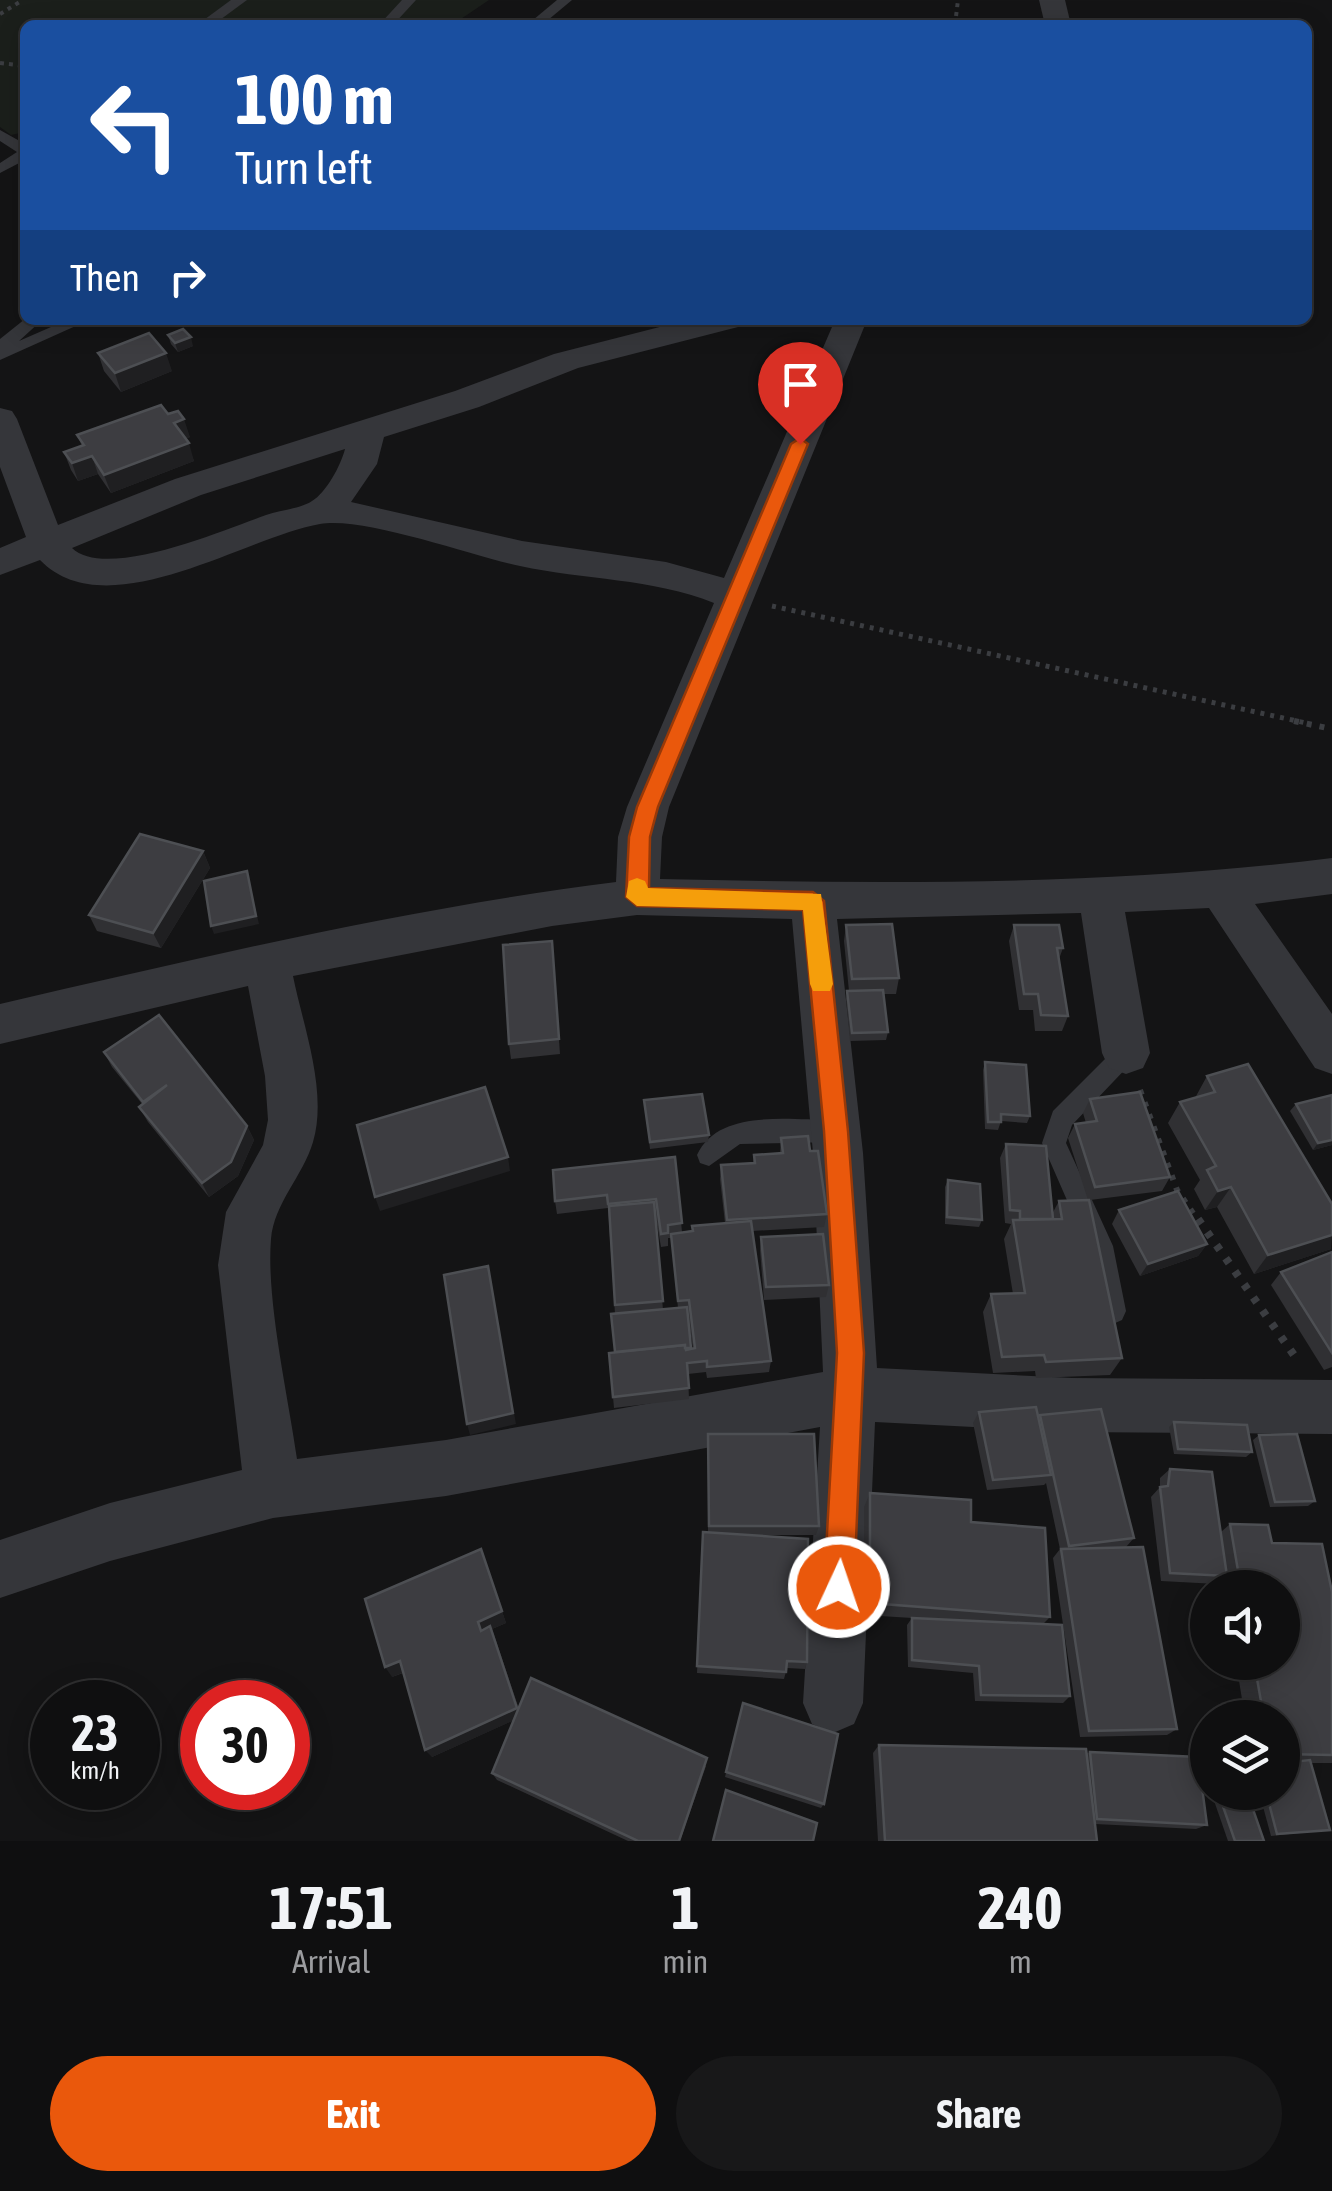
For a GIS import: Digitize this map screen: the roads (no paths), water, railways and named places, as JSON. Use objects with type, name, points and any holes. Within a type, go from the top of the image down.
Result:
[{"type":"street","points":[[0,562],[188,487],[467,399],[566,361],[706,325]]},
{"type":"street","points":[[637,897],[640,837],[648,807],[849,325]]},
{"type":"street","points":[[0,418],[47,545],[55,561],[69,568],[122,572],[166,562],[324,511],[402,523],[544,558],[650,570],[705,583],[737,598]]},
{"type":"street","points":[[324,511],[359,464],[368,429]]},
{"type":"street","points":[[0,1024],[267,962],[552,908],[637,897],[813,901],[1100,895],[1221,890],[1332,876]]},
{"type":"street","points":[[1221,890],[1332,1053]]},
{"type":"street","points":[[1100,895],[1126,1053]]},
{"type":"street","points":[[813,901],[836,1131],[851,1353],[833,1702]]},
{"type":"street","points":[[267,962],[292,1106],[291,1134],[283,1158],[252,1208],[244,1265],[273,1490]]},
{"type":"street","points":[[0,1569],[110,1532],[273,1490],[446,1468],[849,1394],[1072,1405],[1332,1407]]},
{"type":"lane","points":[[211,20],[240,0]]},
{"type":"lane","points":[[391,20],[410,0]]},
{"type":"lane","points":[[540,20],[565,0]]},
{"type":"lane","points":[[0,134],[20,149]]},
{"type":"lane","points":[[0,351],[29,325]]},
{"type":"lane","points":[[0,351],[68,325]]},
{"type":"lane","points":[[1113,1311],[1100,1246],[1054,1143],[1062,1119],[1126,1053]]},
{"type":"lane","points":[[709,1154],[734,1133],[836,1131]]}]
